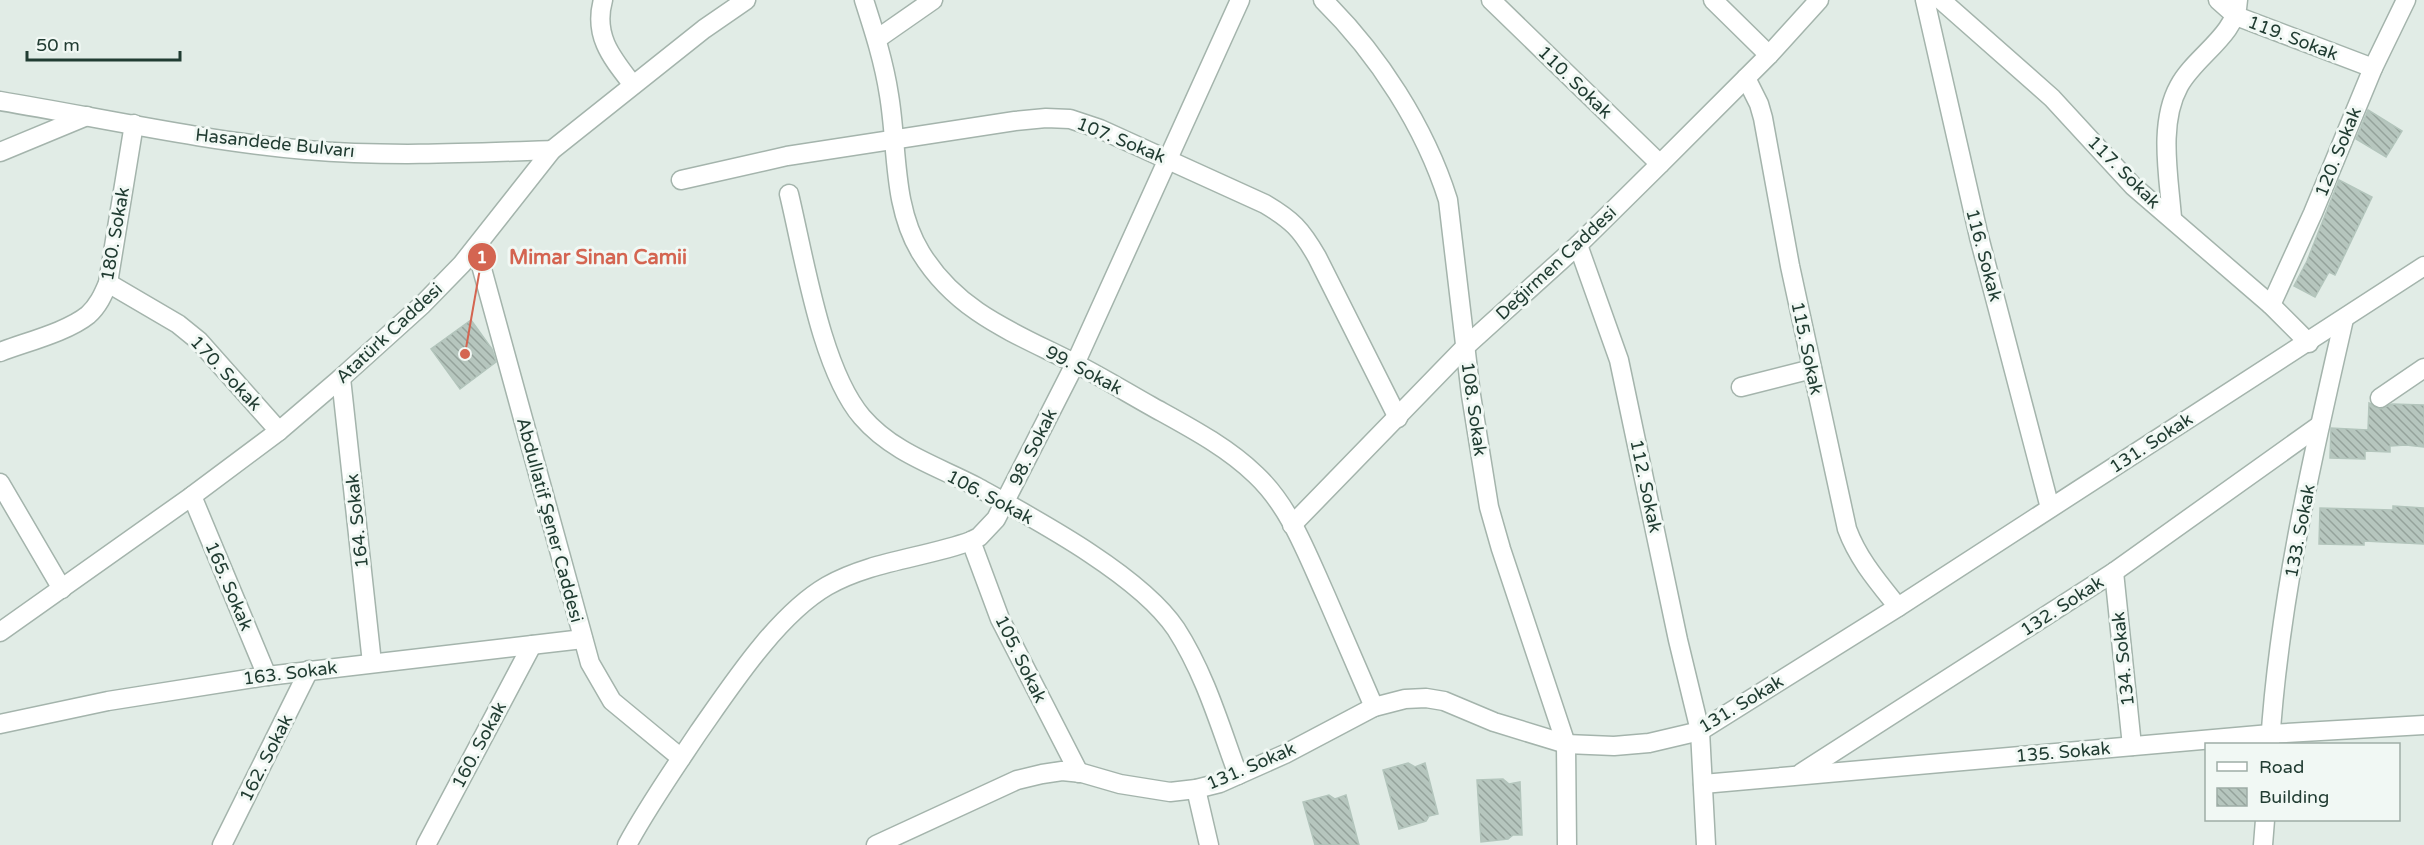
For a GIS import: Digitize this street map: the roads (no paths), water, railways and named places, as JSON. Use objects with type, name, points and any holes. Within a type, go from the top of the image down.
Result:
[{"type":"street","points":[[603,0],[601,29],[604,43],[608,53],[633,85]]},
{"type":"street","name":"Atatürk Caddesi","points":[[0,632],[192,496],[279,431],[422,305],[476,247],[552,150],[704,29],[746,0]]},
{"type":"street","name":"99. Sokak","points":[[864,0],[877,39],[889,95],[896,141],[901,207],[908,228],[921,253],[941,280],[961,300],[982,316],[1178,421],[1231,454],[1256,475],[1284,509],[1309,558],[1374,707]]},
{"type":"street","points":[[877,39],[933,0]]},
{"type":"street","name":"98. Sokak","points":[[627,845],[681,758],[739,675],[781,624],[825,587],[856,573],[971,541],[988,528],[1006,503],[1075,364],[1240,0]]},
{"type":"street","name":"108. Sokak","points":[[1323,0],[1345,21],[1416,122],[1439,170],[1448,200],[1478,447],[1490,507],[1501,549],[1566,744],[1567,845]]},
{"type":"street","name":"110. Sokak","points":[[1491,0],[1660,164]]},
{"type":"street","points":[[1713,0],[1769,55]]},
{"type":"street","name":"Değirmen Caddesi","points":[[1292,525],[1465,347],[1578,245],[1769,55],[1819,0]]},
{"type":"street","name":"116. Sokak","points":[[1925,0],[1979,237],[2050,508]]},
{"type":"street","name":"117. Sokak","points":[[1941,0],[2052,98],[2116,170],[2271,305],[2309,343]]},
{"type":"street","name":"119. Sokak","points":[[2218,0],[2373,68]]},
{"type":"street","name":"120. Sokak","points":[[2271,305],[2313,213],[2373,68],[2406,0]]},
{"type":"street","points":[[2172,218],[2167,138],[2174,97],[2179,85],[2237,8]]},
{"type":"street","name":"115. Sokak","points":[[1746,78],[1763,118],[1790,266],[1847,529],[1853,545],[1866,566],[1898,607]]},
{"type":"street","name":"Hasandede Bulvarı","points":[[0,101],[257,145],[309,150],[440,154],[552,150]]},
{"type":"street","points":[[0,152],[87,116]]},
{"type":"street","name":"107. Sokak","points":[[681,180],[787,156],[1015,121],[1046,118],[1070,119],[1100,129],[1169,159],[1265,204],[1290,219],[1305,236],[1398,418]]},
{"type":"street","name":"180. Sokak","points":[[0,352],[75,323],[89,314],[101,299],[108,283],[134,124]]},
{"type":"street","name":"106. Sokak","points":[[789,194],[824,339],[839,378],[861,416],[908,454],[1006,503],[1086,551],[1131,583],[1160,610],[1175,628],[1201,675],[1239,775]]},
{"type":"street","name":"112. Sokak","points":[[1578,245],[1619,360],[1678,640],[1700,731],[1706,845]]},
{"type":"street","name":"Abdullatif Şener Caddesi","points":[[476,247],[590,663],[612,700],[681,758]]},
{"type":"street","name":"131. Sokak","points":[[876,845],[1017,780],[1062,771],[1142,789],[1170,792],[1197,789],[1239,775],[1285,754],[1374,707],[1405,699],[1435,700],[1465,709],[1494,722],[1566,744],[1614,746],[1649,743],[1700,731],[1898,607],[2309,343],[2424,266]]},
{"type":"street","name":"170. Sokak","points":[[108,283],[178,324],[200,341],[279,431]]},
{"type":"street","name":"133. Sokak","points":[[2270,739],[2291,574],[2320,425],[2344,320]]},
{"type":"street","points":[[2380,398],[2424,368]]},
{"type":"street","points":[[1741,387],[1812,369]]},
{"type":"street","name":"164. Sokak","points":[[341,378],[372,663]]},
{"type":"street","name":"132. Sokak","points":[[1797,776],[2114,572],[2320,425]]},
{"type":"street","points":[[0,483],[62,589]]},
{"type":"street","name":"165. Sokak","points":[[192,496],[267,676]]},
{"type":"street","name":"105. Sokak","points":[[971,541],[1000,619],[1079,773]]},
{"type":"street","name":"134. Sokak","points":[[2114,572],[2132,746]]},
{"type":"street","name":"163. Sokak","points":[[0,724],[108,701],[267,676],[583,639]]},
{"type":"street","name":"160. Sokak","points":[[426,845],[532,645]]},
{"type":"street","name":"162. Sokak","points":[[222,845],[309,670]]},
{"type":"street","name":"135. Sokak","points":[[1703,784],[2132,746],[2270,739],[2424,725]]},
{"type":"street","points":[[1197,789],[1209,845]]},
{"type":"street","points":[[2263,845],[2265,821]]},
{"type":"place","name":"Mimar Sinan Camii","points":[[465,354]]}]
